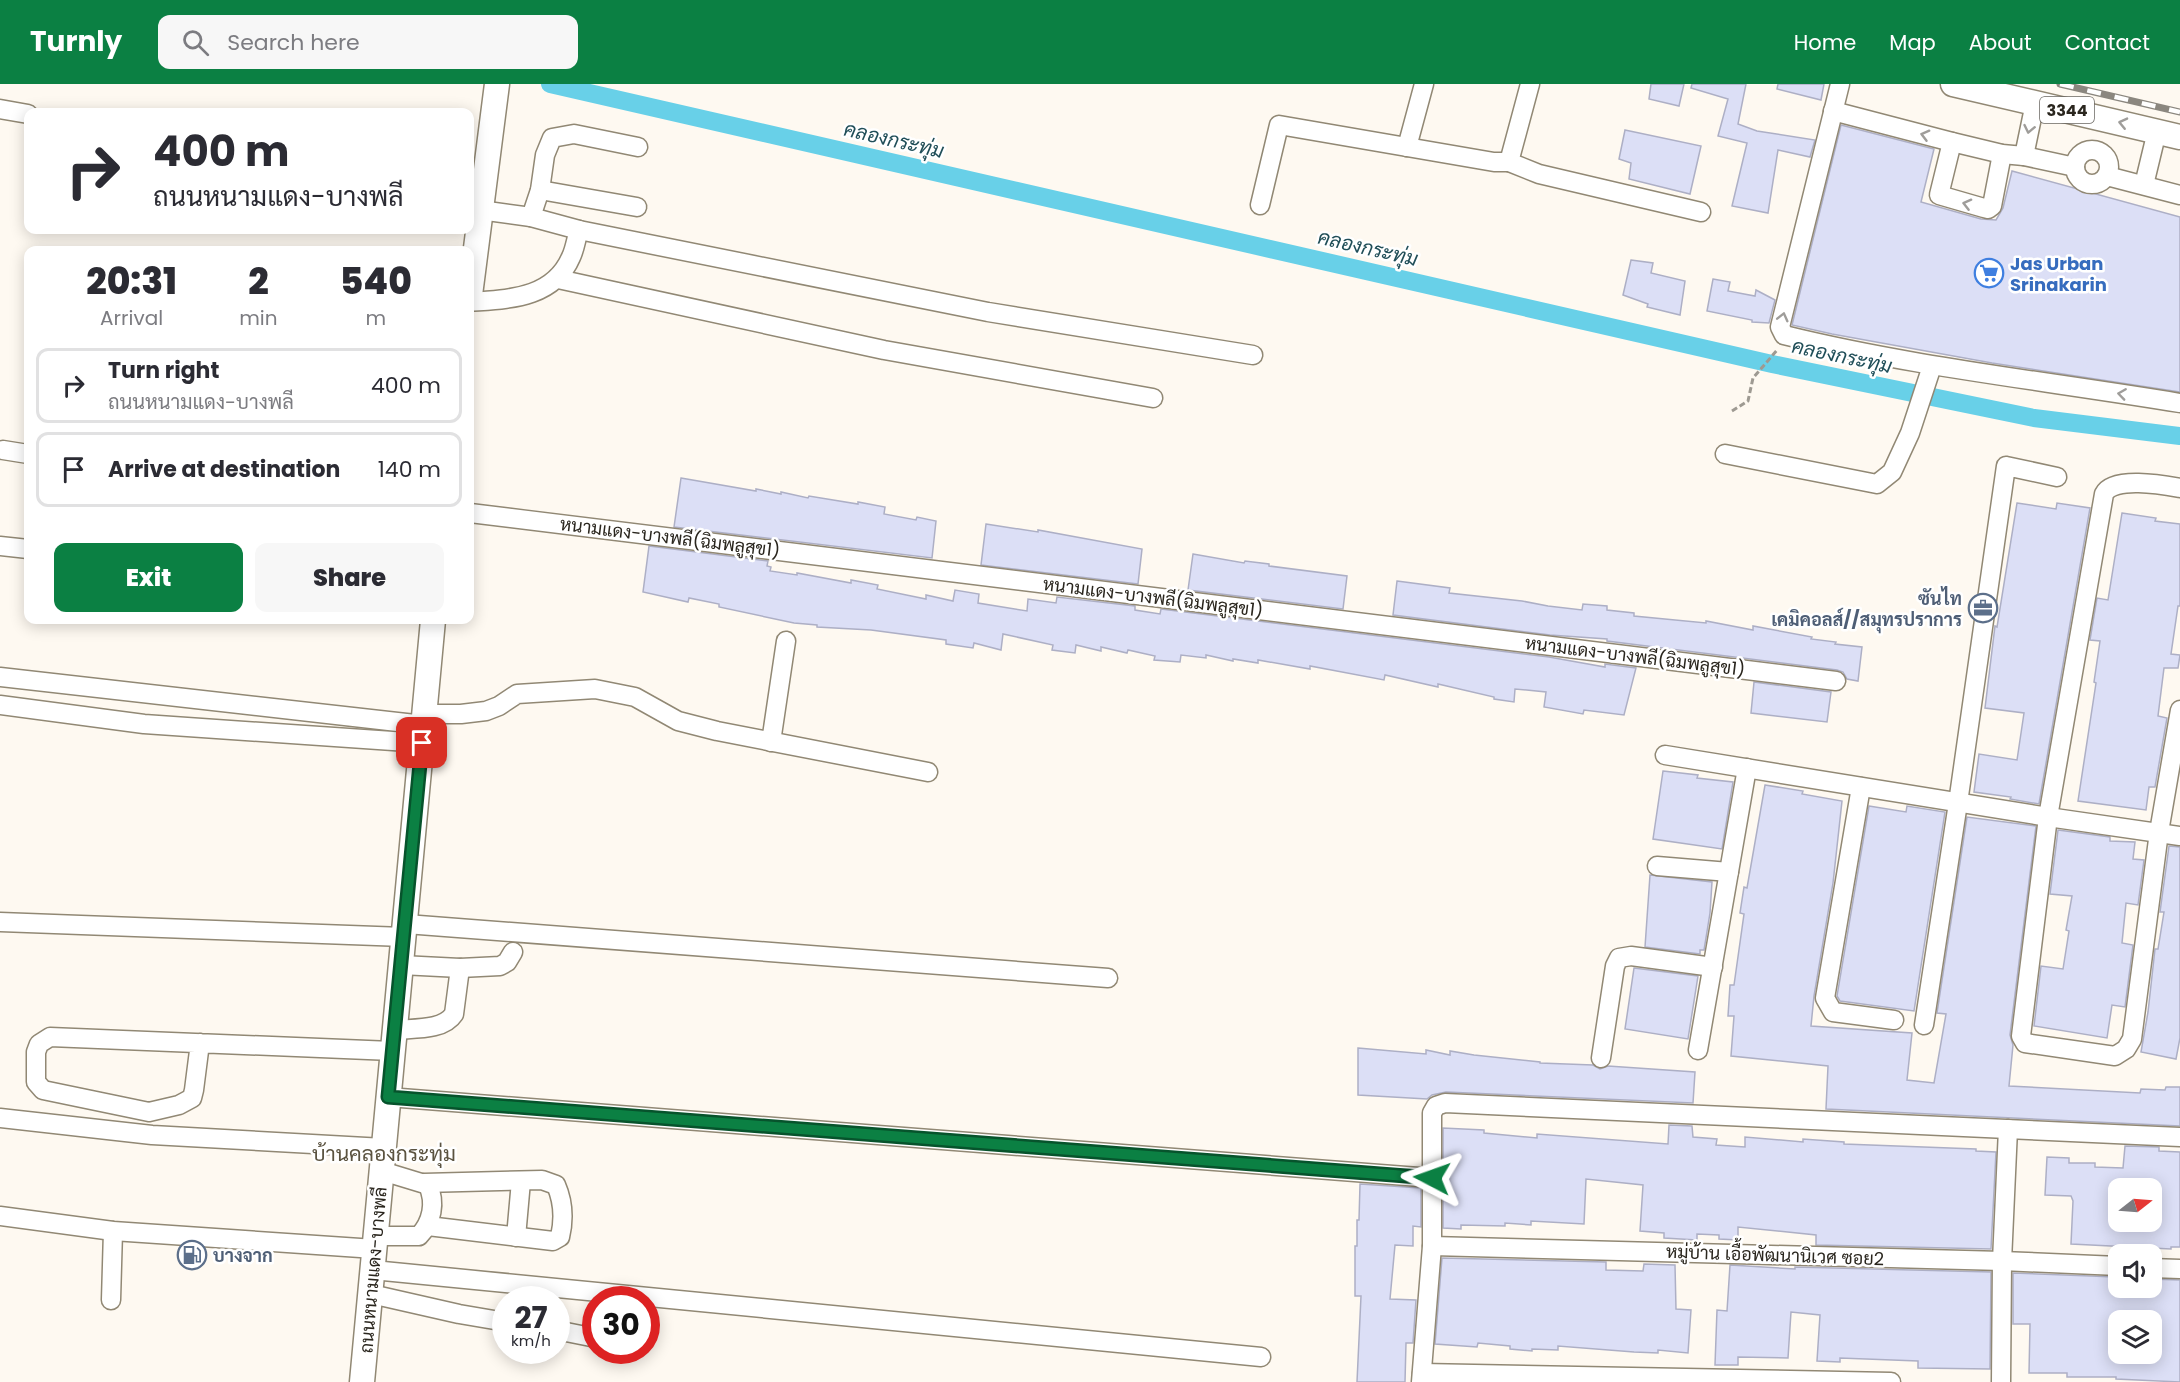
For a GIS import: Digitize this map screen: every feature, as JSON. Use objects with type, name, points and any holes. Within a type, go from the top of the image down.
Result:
[{"type":"main road","name":"3344","points":[[1953,84],[2168,134]]},
{"type":"main road","points":[[474,246],[477,198],[497,87]]},
{"type":"main road","name":"ถนนหนามแดง-บางพลี","points":[[362,1382],[434,624]]},
{"type":"street","points":[[1407,147],[1424,84]]},
{"type":"street","points":[[1509,162],[1530,84]]},
{"type":"street","points":[[1840,84],[1841,117],[1781,332],[1784,335],[1852,351],[1930,374],[2180,403]]},
{"type":"street","points":[[2024,156],[2035,103]]},
{"type":"street","points":[[0,109],[24,113]]},
{"type":"street","points":[[1841,117],[2002,154],[2024,156],[2075,167]]},
{"type":"street","points":[[1260,205],[1279,125],[1494,162],[1509,162],[1550,177],[1701,212]]},
{"type":"street","points":[[531,218],[540,190],[545,155],[552,138],[574,134],[638,147]]},
{"type":"street","points":[[2144,185],[2168,134]]},
{"type":"street","points":[[1952,142],[1940,195],[1988,209],[1992,206],[2002,154]]},
{"type":"street","points":[[2088,150],[2100,152],[2108,159],[2107,176],[2099,183],[2088,184],[2078,178],[2076,161],[2088,150]]},
{"type":"street","points":[[2107,176],[2180,195]]},
{"type":"street","points":[[540,190],[637,207]]},
{"type":"street","points":[[477,198],[531,218],[579,230],[988,312],[1253,355]]},
{"type":"street","points":[[474,302],[516,299],[540,291],[558,279],[571,258],[579,230]]},
{"type":"street","points":[[558,279],[884,350],[1153,398]]},
{"type":"street","points":[[1725,453],[1877,484],[1892,472],[1910,433],[1930,374]]},
{"type":"street","points":[[3,450],[24,453]]},
{"type":"street","points":[[1924,1025],[2006,466],[2057,477]]},
{"type":"street","points":[[2180,488],[2141,482],[2111,487],[2104,494],[2048,817],[2021,1036],[2025,1043],[2115,1056],[2126,1049],[2132,1039],[2159,832],[2180,710]]},
{"type":"street","name":"หนามแดง-บางพลี(ฉิมพลูสุข1)","points":[[474,513],[1836,681]]},
{"type":"street","points":[[0,546],[24,549]]},
{"type":"street","points":[[771,742],[786,641]]},
{"type":"street","points":[[0,677],[424,728]]},
{"type":"street","points":[[0,705],[144,724],[424,728],[461,714],[486,711],[499,706],[517,694],[595,689],[634,697],[678,721],[717,732],[928,772]]},
{"type":"street","points":[[1665,755],[1958,803],[2180,836]]},
{"type":"street","points":[[1698,1050],[1747,768]]},
{"type":"street","points":[[1861,787],[1825,998],[1833,1012],[1894,1020]]},
{"type":"street","points":[[1657,866],[1729,872]]},
{"type":"street","points":[[0,922],[405,931],[1108,978]]},
{"type":"street","points":[[401,965],[460,968],[500,966],[507,962],[513,952]]},
{"type":"street","points":[[1601,1059],[1615,966],[1620,958],[1630,956],[1713,967]]},
{"type":"street","points":[[200,1043],[195,1090],[192,1098],[179,1106],[149,1112],[43,1090],[36,1082],[36,1052],[39,1044],[50,1037],[200,1043],[394,1040],[450,1021],[454,1014],[460,968]]},
{"type":"street","points":[[388,1097],[1432,1178]]},
{"type":"street","points":[[1891,1382],[1421,1377],[1432,1246],[1432,1113],[1436,1106],[1445,1103],[2180,1137]]},
{"type":"street","points":[[0,1118],[383,1160],[428,1185],[432,1209],[428,1226],[419,1236],[375,1252]]},
{"type":"street","points":[[2001,1382],[2002,1261],[2008,1129]]},
{"type":"street","points":[[424,1183],[542,1180],[556,1185],[560,1194],[563,1224],[560,1237],[553,1241],[428,1226]]},
{"type":"street","points":[[516,1237],[521,1181]]},
{"type":"street","points":[[0,1216],[113,1231],[375,1252],[1261,1358]]},
{"type":"street","points":[[111,1300],[113,1231]]},
{"type":"street","name":"หมู่บ้าน เอื้อพัฒนานิเวศ ซอย2","points":[[1432,1246],[2108,1266]]},
{"type":"street","points":[[2162,1268],[2180,1269]]},
{"type":"street","points":[[371,1294],[492,1320]]},
{"type":"path","points":[[1732,411],[1748,401],[1753,378],[1784,343]]},
{"type":"building","points":[[1651,84],[1684,84],[1679,106],[1649,99]]},
{"type":"building","points":[[1692,84],[1746,84],[1738,124],[1757,131],[1815,140],[1810,157],[1778,150],[1768,213],[1732,206],[1747,143],[1718,136],[1728,99],[1691,88]]},
{"type":"building","points":[[1778,84],[1824,84],[1821,100],[1777,89]]},
{"type":"building","name":"Jas Urban Srinakarin","points":[[1841,125],[1934,149],[1921,202],[1981,219],[1996,220],[2003,208],[2012,171],[2180,217],[2180,392],[1992,363],[1792,325]]},
{"type":"building","points":[[1625,130],[1701,146],[1690,194],[1629,179],[1631,163],[1619,159]]},
{"type":"building","points":[[1631,260],[1653,263],[1651,273],[1685,281],[1680,315],[1647,307],[1648,304],[1623,295]]},
{"type":"building","points":[[1713,279],[1730,282],[1728,291],[1755,296],[1756,290],[1775,300],[1769,323],[1752,322],[1752,320],[1707,311]]},
{"type":"building","points":[[681,478],[756,491],[756,489],[781,494],[781,492],[858,504],[858,502],[885,507],[884,514],[936,521],[932,558],[674,527]]},
{"type":"building","points":[[2017,503],[2056,509],[2057,503],[2090,508],[2039,804],[2010,799],[2011,797],[1974,792],[1979,754],[2017,760],[2024,713],[1985,708],[1995,626],[1997,627]]},
{"type":"building","points":[[2122,513],[2180,524],[2180,606],[2178,606],[2171,654],[2180,655],[2178,668],[2164,668],[2158,716],[2167,718],[2155,787],[2149,787],[2146,810],[2078,801],[2100,641],[2090,640],[2097,598],[2108,600]]},
{"type":"building","points":[[986,524],[1038,532],[1038,530],[1142,549],[1138,584],[981,565]]},
{"type":"building","points":[[649,546],[768,561],[767,566],[771,567],[770,571],[797,575],[797,573],[851,583],[851,580],[878,585],[877,589],[926,599],[926,595],[953,601],[955,590],[979,594],[978,603],[1027,611],[1028,599],[1056,603],[1057,597],[1135,606],[1135,610],[1160,614],[1161,609],[1549,657],[1605,667],[1605,664],[1636,668],[1624,715],[1584,710],[1583,714],[1544,707],[1546,692],[1515,689],[1514,702],[1438,684],[1438,687],[1385,675],[1384,680],[1310,666],[1310,669],[1258,660],[1258,663],[1233,659],[1233,661],[1206,655],[1206,658],[1181,655],[1180,662],[1154,660],[1155,656],[1128,650],[1127,653],[1101,647],[1101,651],[1076,645],[1075,653],[1052,650],[1053,645],[1003,634],[1001,650],[974,643],[973,648],[946,644],[946,640],[871,630],[817,627],[817,625],[794,623],[719,607],[719,604],[689,598],[688,602],[643,592]]},
{"type":"building","points":[[1193,554],[1347,576],[1343,609],[1188,590]]},
{"type":"building","points":[[1397,581],[1450,588],[1449,593],[1548,606],[1582,610],[1583,604],[1607,606],[1607,610],[1634,613],[1634,616],[1706,623],[1706,621],[1753,630],[1753,626],[1836,642],[1835,644],[1862,647],[1858,681],[1847,679],[1843,672],[1837,670],[1607,641],[1607,639],[1550,635],[1393,615]]},
{"type":"building","points":[[1754,682],[1831,692],[1827,722],[1751,713]]},
{"type":"building","points":[[1663,771],[1733,782],[1722,849],[1653,839]]},
{"type":"building","points":[[1765,785],[1803,791],[1802,794],[1842,801],[1833,883],[1811,1026],[1912,1033],[1907,1080],[1934,1083],[1946,1014],[1937,1013],[1967,817],[2036,826],[2010,1035],[2013,1045],[2009,1086],[2140,1093],[2141,1089],[2165,1090],[2166,1087],[2180,1087],[2180,1126],[1826,1109],[1828,1066],[1731,1056],[1734,1016],[1728,1016],[1730,985],[1734,985],[1744,914],[1740,913],[1744,887],[1747,888]]},
{"type":"building","points":[[1869,806],[1906,812],[1907,806],[1945,812],[1914,1011],[1840,1001],[1837,996]]},
{"type":"building","points":[[2058,830],[2110,837],[2110,841],[2135,842],[2133,859],[2144,860],[2138,905],[2126,903],[2122,943],[2133,945],[2125,1007],[2112,1005],[2107,1038],[2034,1026],[2041,966],[2063,969],[2069,931],[2066,930],[2072,896],[2050,894]]},
{"type":"building","points":[[2169,846],[2180,847],[2180,1038],[2176,1059],[2141,1052],[2155,949],[2158,949],[2164,912],[2160,912]]},
{"type":"building","points":[[1650,875],[1712,882],[1704,950],[1700,950],[1700,954],[1645,947]]},
{"type":"building","points":[[1634,968],[1698,976],[1688,1039],[1625,1029]]},
{"type":"building","points":[[1358,1048],[1426,1054],[1426,1050],[1450,1055],[1450,1051],[1540,1063],[1593,1065],[1600,1069],[1608,1066],[1695,1072],[1693,1103],[1446,1092],[1432,1095],[1427,1099],[1358,1095]]},
{"type":"building","points":[[1669,1125],[1692,1126],[1693,1137],[1717,1139],[1716,1145],[1745,1147],[1745,1137],[1803,1142],[1803,1139],[1844,1142],[1844,1144],[1976,1149],[1976,1151],[1996,1152],[1991,1249],[1816,1245],[1816,1235],[1738,1227],[1738,1240],[1719,1239],[1719,1235],[1697,1234],[1697,1240],[1664,1238],[1664,1233],[1640,1231],[1643,1185],[1586,1179],[1584,1224],[1531,1221],[1531,1225],[1505,1223],[1505,1226],[1461,1225],[1461,1229],[1443,1228],[1443,1128],[1484,1130],[1484,1133],[1537,1138],[1537,1134],[1668,1144]]},
{"type":"building","points":[[2125,1146],[2159,1147],[2159,1151],[2180,1152],[2180,1247],[2162,1249],[2162,1244],[2108,1244],[2108,1246],[2071,1244],[2073,1201],[2071,1196],[2045,1195],[2047,1157],[2069,1158],[2069,1163],[2095,1163],[2095,1167],[2123,1168]]},
{"type":"building","points":[[1360,1184],[1421,1188],[1421,1227],[1413,1226],[1413,1246],[1395,1245],[1390,1299],[1416,1300],[1413,1343],[1406,1343],[1405,1382],[1357,1382],[1361,1296],[1355,1296],[1355,1246],[1357,1246]]},
{"type":"building","points":[[1442,1258],[1606,1262],[1606,1270],[1643,1271],[1644,1264],[1675,1265],[1676,1309],[1691,1310],[1688,1353],[1658,1350],[1658,1353],[1634,1352],[1558,1346],[1558,1350],[1532,1349],[1532,1351],[1478,1343],[1477,1347],[1435,1344]]},
{"type":"building","points":[[1730,1265],[1795,1269],[1795,1267],[1991,1272],[1990,1369],[1918,1368],[1918,1361],[1840,1358],[1840,1362],[1817,1361],[1820,1315],[1791,1312],[1788,1358],[1738,1357],[1738,1365],[1715,1365],[1717,1310],[1727,1311]]},
{"type":"building","points":[[2013,1273],[2108,1277],[2108,1298],[2162,1298],[2162,1279],[2180,1280],[2180,1382],[2116,1379],[2116,1377],[2067,1377],[2067,1373],[2029,1373],[2030,1324],[2013,1324]]},
{"type":"waterway","name":"คลองกระทุ่ม","points":[[550,84],[1772,364],[2034,418],[2180,436]]},
{"type":"railway","points":[[2060,84],[2180,112]]},
{"type":"place","name":"Jas Urban Srinakarin","points":[[1989,273]]},
{"type":"place","name":"ซันไท เคมิคอลส์//สมุทรปราการ","points":[[1983,608]]},
{"type":"place","name":"บางจาก","points":[[192,1255]]},
{"type":"district","name":"บ้านคลองกระทุ่ม","points":[[384,1153]]},
{"type":"route","points":[[422,743],[388,1097],[1432,1178]]}]
